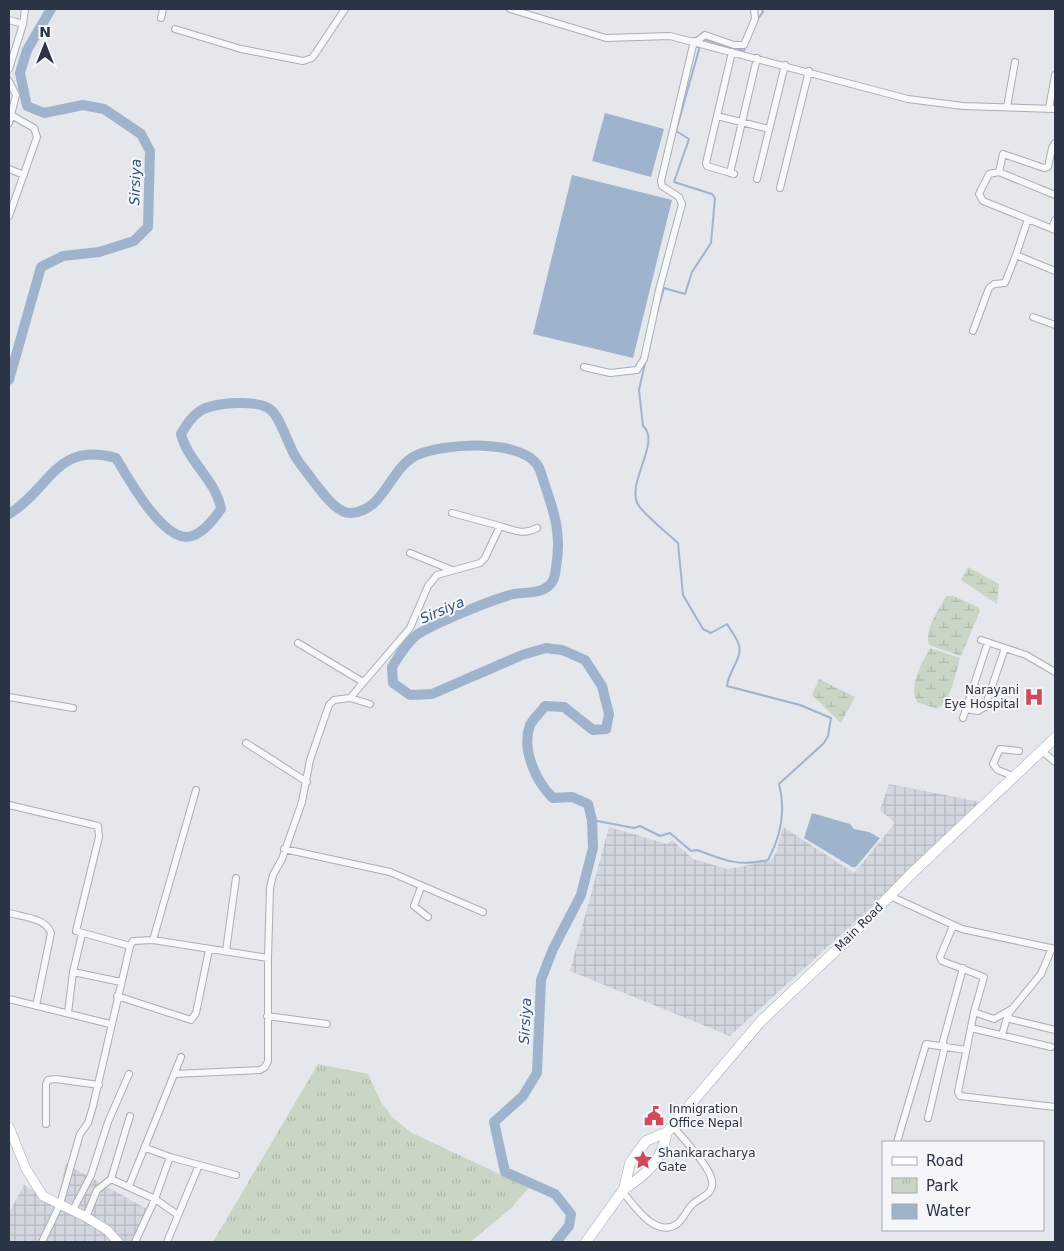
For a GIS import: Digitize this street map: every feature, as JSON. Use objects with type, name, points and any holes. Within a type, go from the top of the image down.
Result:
[{"type":"main road","name":"Main Road","points":[[669,1128],[762,1020],[910,875],[1055,738]]},
{"type":"main road","points":[[623,1190],[644,1177],[661,1154],[669,1128]]},
{"type":"main road","points":[[586,1242],[623,1190],[628,1168],[635,1156],[646,1141],[669,1128]]},
{"type":"street","points":[[9,68],[23,24],[25,9]]},
{"type":"street","points":[[161,18],[162,9]]},
{"type":"street","points":[[174,29],[241,49],[303,61],[312,58],[345,9]]},
{"type":"street","points":[[510,9],[606,38],[627,39],[655,35],[670,36],[809,71],[878,92],[908,99],[963,106],[1052,109],[1055,75]]},
{"type":"street","points":[[584,367],[621,373],[637,370],[644,359],[659,290],[682,204],[679,197],[662,186],[661,181],[698,43],[705,36],[734,45],[744,45],[756,19],[754,9]]},
{"type":"street","points":[[9,20],[23,24]]},
{"type":"street","points":[[732,52],[706,163],[712,169],[732,173],[757,58]]},
{"type":"street","points":[[1007,107],[1015,62]]},
{"type":"street","points":[[757,179],[785,65]]},
{"type":"street","points":[[780,188],[809,71]]},
{"type":"street","points":[[9,81],[16,95],[9,123]]},
{"type":"street","points":[[9,216],[35,146],[36,132],[34,128],[11,115]]},
{"type":"street","points":[[717,116],[769,129]]},
{"type":"street","points":[[999,172],[1003,154],[1044,168],[1048,167],[1055,143]]},
{"type":"street","points":[[9,169],[24,175]]},
{"type":"street","points":[[1055,195],[999,172],[989,174],[979,194],[982,201],[1053,230],[1055,220]]},
{"type":"street","points":[[973,331],[989,288],[994,284],[1005,283],[1028,219]]},
{"type":"street","points":[[1016,256],[1055,271]]},
{"type":"street","points":[[1033,317],[1055,325]]},
{"type":"street","points":[[452,513],[522,533],[528,533],[537,528]]},
{"type":"street","points":[[350,698],[410,628],[428,586],[437,575],[480,563],[485,558],[500,526]]},
{"type":"street","points":[[410,553],[453,570]]},
{"type":"street","points":[[963,718],[984,641],[1035,659],[1055,672]]},
{"type":"street","points":[[298,643],[363,682]]},
{"type":"street","points":[[966,709],[978,712],[985,707],[1005,648]]},
{"type":"street","points":[[9,697],[73,708]]},
{"type":"street","points":[[174,1074],[260,1070],[265,1067],[268,1061],[268,958],[270,888],[273,875],[307,782],[310,760],[330,705],[334,700],[350,698],[370,704]]},
{"type":"street","points":[[246,743],[307,782]]},
{"type":"street","points":[[1015,777],[998,770],[993,764],[1000,749],[1020,751]]},
{"type":"street","points":[[1042,751],[1055,762]]},
{"type":"street","points":[[152,940],[196,790]]},
{"type":"street","points":[[9,805],[98,826],[98,837],[76,923],[76,930],[82,934],[130,946]]},
{"type":"street","points":[[284,849],[390,872],[421,887],[483,912]]},
{"type":"street","points":[[226,951],[236,878]]},
{"type":"street","points":[[421,887],[414,906],[428,917]]},
{"type":"street","points":[[890,896],[953,926],[1054,948],[1041,974],[1009,1012],[1002,1035]]},
{"type":"street","points":[[9,913],[44,922],[49,926],[51,933],[36,1006]]},
{"type":"street","points":[[953,926],[940,957],[942,961],[984,977],[966,1050],[958,1092],[960,1096],[1055,1107]]},
{"type":"street","points":[[68,1014],[73,972],[82,934]]},
{"type":"street","points":[[42,1242],[60,1204],[80,1134],[88,1123],[99,1085],[110,1024],[130,946],[134,941],[152,940],[268,958]]},
{"type":"street","points":[[117,996],[191,1020],[196,1013],[209,950]]},
{"type":"street","points":[[928,1118],[943,1046],[963,968]]},
{"type":"street","points":[[73,972],[121,982]]},
{"type":"street","points":[[9,999],[110,1024]]},
{"type":"street","points":[[974,1012],[994,1019],[1009,1012]]},
{"type":"street","points":[[1009,1012],[1010,1019],[1055,1030]]},
{"type":"street","points":[[267,1016],[327,1024]]},
{"type":"street","points":[[971,1028],[1051,1047]]},
{"type":"street","points":[[897,1141],[924,1047],[928,1043],[966,1050]]},
{"type":"street","points":[[129,1186],[146,1148],[181,1057]]},
{"type":"street","points":[[73,1210],[91,1175],[108,1122],[129,1074]]},
{"type":"street","points":[[46,1124],[46,1084],[48,1080],[56,1079],[99,1085]]},
{"type":"street","points":[[86,1217],[96,1190],[111,1179],[130,1116]]},
{"type":"street","points":[[9,1127],[11,1137],[34,1184],[43,1196],[86,1217],[107,1230],[118,1242]]},
{"type":"street","points":[[623,1190],[646,1220],[660,1226],[677,1224],[689,1207],[710,1191],[713,1184],[708,1171],[669,1128]]},
{"type":"street","points":[[146,1148],[236,1176]]},
{"type":"street","points":[[135,1242],[155,1199],[170,1156]]},
{"type":"street","points":[[167,1242],[199,1165]]},
{"type":"street","points":[[111,1179],[155,1199],[178,1215]]},
{"type":"shaded area","points":[[889,784],[981,802],[856,921],[730,1036],[570,971],[609,827],[667,844],[672,840],[693,859],[728,869],[770,861],[776,853],[783,827],[854,873],[895,823],[880,810]]},
{"type":"shaded area","points":[[66,1164],[147,1209],[132,1242],[9,1242],[9,1213],[24,1185],[57,1204]]},
{"type":"green space","points":[[968,567],[999,584],[997,604],[961,580]]},
{"type":"green space","points":[[946,596],[953,596],[978,607],[980,611],[961,656],[929,645],[930,626]]},
{"type":"green space","points":[[930,648],[960,658],[950,693],[937,709],[917,702],[914,688],[917,674]]},
{"type":"green space","points":[[819,679],[855,697],[841,723],[812,695]]},
{"type":"green space","points":[[318,1064],[368,1074],[381,1102],[393,1118],[412,1133],[529,1188],[509,1210],[470,1242],[213,1242]]},
{"type":"water","points":[[605,113],[664,129],[651,177],[592,161]]},
{"type":"water","points":[[572,175],[672,200],[633,358],[533,334]]},
{"type":"water","points":[[812,813],[850,824],[854,829],[869,832],[880,838],[856,867],[852,867],[804,838]]},
{"type":"waterway","name":"Sirsiya","points":[[9,380],[41,267],[63,256],[99,252],[134,241],[148,227],[150,151],[141,134],[104,109],[83,105],[44,113],[27,106],[20,73],[27,50],[51,9]]},
{"type":"waterway","points":[[757,20],[763,12],[762,9]]},
{"type":"waterway","points":[[702,39],[744,51],[745,47]]},
{"type":"waterway","points":[[657,312],[664,288],[685,294],[692,272],[711,243],[715,198],[712,194],[674,182],[689,139],[676,131],[700,46]]},
{"type":"waterway","points":[[649,349],[652,336]]},
{"type":"waterway","points":[[592,820],[634,828],[640,826],[660,836],[670,833],[691,851],[697,850],[739,863],[768,860],[776,842],[781,823],[782,803],[779,784],[824,743],[828,736],[831,718],[800,705],[727,686],[740,650],[737,640],[727,624],[711,633],[703,629],[683,595],[678,543],[639,506],[636,497],[636,487],[648,442],[648,433],[643,426],[639,390],[645,363]]},
{"type":"waterway","name":"Sirsiya","points":[[9,514],[67,461],[80,456],[96,454],[116,458],[146,505],[166,527],[176,534],[186,537],[197,534],[215,518],[221,509],[214,489],[190,453],[181,434],[189,421],[200,411],[225,404],[257,404],[271,410],[277,418],[294,454],[321,491],[340,510],[351,513],[362,511],[371,505],[379,498],[406,462],[415,456],[427,452],[444,448],[483,446],[519,452],[532,459],[540,470],[552,506],[557,529],[558,553],[552,582],[540,591],[514,594],[426,629],[410,641],[392,667],[393,683],[410,695],[432,694],[522,655],[546,648],[562,650],[585,660],[602,686],[609,714],[606,729],[593,730],[564,707],[545,706],[530,725],[527,744],[536,774],[553,798],[572,797],[588,804],[592,820],[593,848],[581,895],[553,949],[541,980],[537,1073],[523,1096],[494,1122],[505,1172],[555,1194],[571,1214],[569,1226],[556,1242]]},
{"type":"place","name":"Narayani Eye Hospital","points":[[1034,697]]},
{"type":"place","name":"Inmigration Office Nepal","points":[[654,1116]]},
{"type":"place","name":"Shankaracharya Gate","points":[[643,1160]]}]
